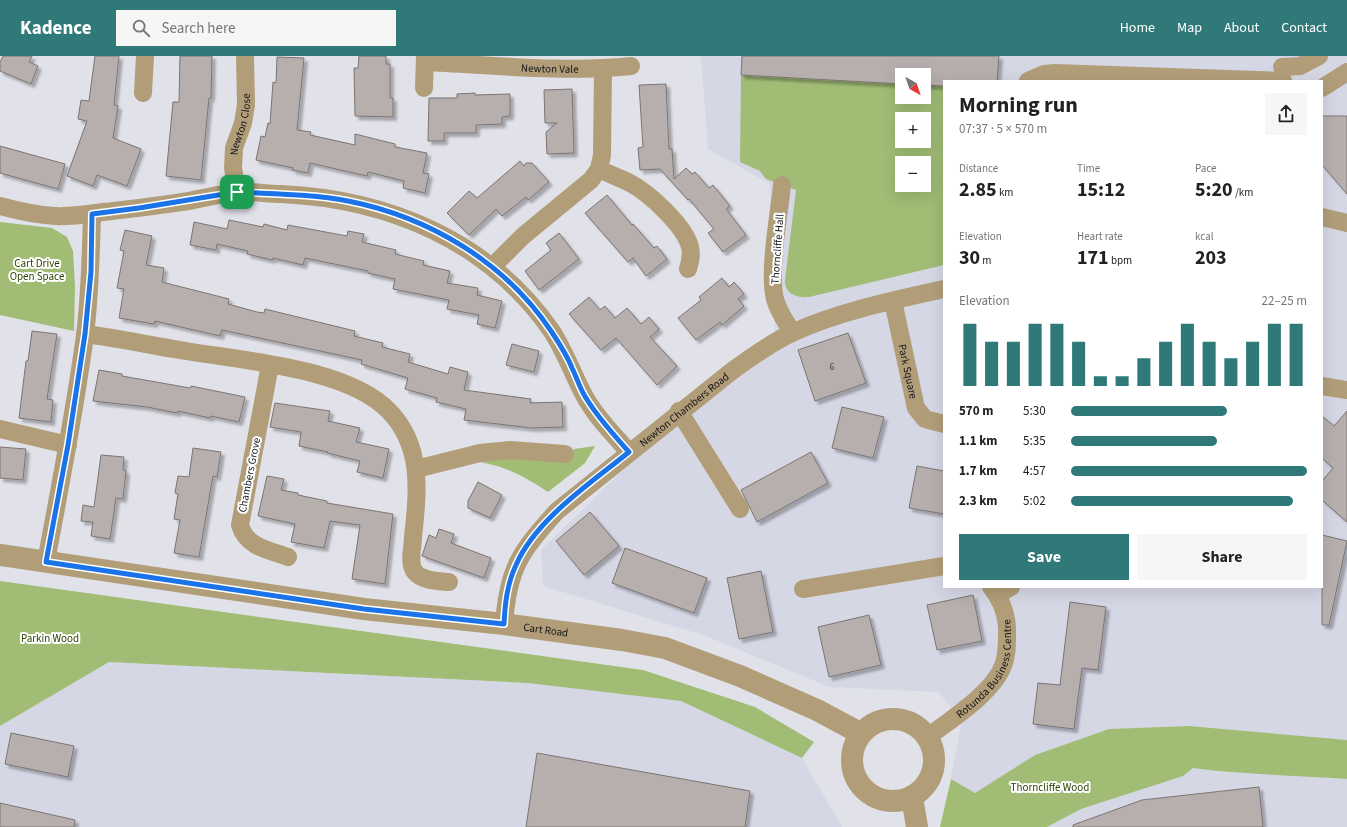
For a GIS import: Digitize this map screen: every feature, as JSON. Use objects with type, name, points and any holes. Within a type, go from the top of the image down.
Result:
[{"type":"street","points":[[142,93],[145,56]]},
{"type":"street","name":"Newton Close","points":[[237,192],[233,168],[234,148],[243,124],[246,105],[245,56]]},
{"type":"street","points":[[1030,80],[1040,75],[1055,73],[1282,71],[1300,66],[1319,56]]},
{"type":"street","name":"Newton Vale","points":[[424,88],[425,59],[603,69],[631,66]]},
{"type":"street","points":[[493,266],[523,236],[591,180],[598,169],[602,155],[603,69]]},
{"type":"street","points":[[1323,87],[1347,72]]},
{"type":"street","points":[[598,169],[630,183],[648,194],[662,208],[682,232],[690,247],[688,269]]},
{"type":"street","name":"Thorncliffe Hall","points":[[782,185],[773,274],[774,290],[775,300],[792,332]]},
{"type":"street","points":[[0,206],[21,211],[56,216],[92,214],[139,208],[237,192],[304,195],[348,201],[392,214],[429,228],[463,245],[493,266],[523,296],[551,330],[572,366],[586,398],[606,426],[629,452]]},
{"type":"street","points":[[46,562],[68,445],[85,334],[91,272],[92,214]]},
{"type":"street","points":[[1323,216],[1347,224]]},
{"type":"street","name":"Newton Chambers Road","points":[[504,624],[506,598],[522,551],[557,512],[679,411],[753,355],[792,332],[812,324],[893,300],[943,290]]},
{"type":"street","name":"Park Square","points":[[893,300],[916,408],[925,419],[943,424]]},
{"type":"street","points":[[85,334],[270,365],[330,377],[373,397],[401,424],[409,438],[416,469],[412,564],[414,571],[420,577],[434,581],[449,582]]},
{"type":"street","name":"Chambers Grove","points":[[270,365],[240,525],[242,533],[248,541],[256,546],[288,557]]},
{"type":"street","points":[[1323,386],[1347,390]]},
{"type":"street","points":[[679,411],[740,509]]},
{"type":"street","points":[[0,429],[68,445]]},
{"type":"street","points":[[416,469],[480,452],[510,450],[565,454]]},
{"type":"street","name":"Cart Road","points":[[0,555],[364,609],[504,624],[622,640],[665,648],[708,663],[754,682],[817,710],[860,733]]},
{"type":"street","points":[[803,589],[943,566]]},
{"type":"street","name":"Rotunda Business Centre","points":[[928,737],[988,688],[1002,667],[1006,658],[1008,627],[1002,605],[1000,590]]},
{"type":"street","points":[[891,718],[903,719],[915,724],[928,737],[934,757],[934,768],[930,779],[923,789],[912,797],[897,802],[884,801],[873,797],[860,787],[854,776],[851,760],[855,742],[860,733],[874,722],[891,718]]},
{"type":"street","points":[[912,797],[917,827]]},
{"type":"shaded area","points":[[701,56],[1347,56],[1347,740],[1189,726],[1109,729],[1035,755],[975,793],[951,779],[962,720],[938,692],[829,687],[706,636],[543,586],[541,550],[660,434],[775,335],[770,184],[708,149]]},
{"type":"shaded area","points":[[109,662],[528,683],[681,701],[802,758],[842,827],[0,827],[0,726]]},
{"type":"shaded area","points":[[1193,768],[1230,773],[1298,775],[1347,779],[1347,827],[1047,827],[1081,809],[1183,776]]},
{"type":"green space","points":[[741,75],[895,84],[895,104],[931,104],[931,85],[943,86],[943,265],[809,297],[796,296],[789,292],[785,285],[785,280],[796,190],[766,179],[760,171],[740,162]]},
{"type":"green space","name":"Cart Drive Open Space","points":[[0,222],[52,228],[67,237],[73,251],[75,287],[74,331],[0,315]]},
{"type":"green space","points":[[595,446],[585,463],[548,492],[516,473],[480,462],[509,456],[570,461],[574,449]]},
{"type":"green space","name":"Parkin Wood","points":[[0,581],[643,670],[755,707],[814,742],[802,758],[681,701],[528,683],[109,662],[0,726]]},
{"type":"green space","name":"Thorncliffe Wood","points":[[1189,726],[1347,740],[1347,779],[1250,774],[1193,768],[1183,776],[1081,809],[1047,827],[940,827],[951,779],[975,793],[1035,755],[1109,729]]},
{"type":"building","points":[[3,56],[32,56],[29,62],[38,66],[31,84],[0,71],[0,62]]},
{"type":"building","points":[[95,56],[119,56],[114,105],[118,106],[113,138],[141,149],[127,186],[97,175],[93,186],[67,176],[87,121],[78,119],[81,100],[89,101]]},
{"type":"building","points":[[180,56],[212,56],[211,98],[209,98],[201,180],[166,176],[173,102],[179,102]]},
{"type":"building","points":[[359,56],[386,56],[386,64],[390,64],[390,98],[393,98],[393,117],[355,116],[354,68],[358,68]]},
{"type":"building","points":[[742,56],[999,56],[997,80],[943,80],[943,86],[931,85],[931,68],[895,68],[895,84],[741,75]]},
{"type":"building","points":[[277,57],[304,58],[297,130],[311,132],[310,135],[355,145],[355,134],[395,144],[395,147],[427,153],[423,173],[429,174],[425,193],[403,188],[404,181],[368,172],[367,176],[310,163],[308,173],[292,170],[293,168],[256,160],[261,136],[265,137],[268,123],[270,124],[273,82],[276,83]]},
{"type":"building","points":[[666,84],[669,149],[672,149],[674,179],[686,168],[692,174],[695,172],[709,188],[713,185],[730,206],[726,209],[746,235],[723,252],[708,233],[714,229],[689,199],[688,200],[660,169],[640,170],[638,148],[643,147],[639,85]]},
{"type":"building","points":[[572,89],[574,153],[547,154],[546,132],[557,123],[545,123],[544,90]]},
{"type":"building","points":[[475,93],[475,95],[510,94],[510,116],[502,117],[502,124],[476,125],[476,133],[444,133],[444,141],[428,141],[429,98],[457,98],[457,94]]},
{"type":"building","points":[[1323,116],[1347,116],[1347,194],[1323,166]]},
{"type":"building","points":[[0,146],[65,164],[58,189],[0,173]]},
{"type":"building","points":[[520,161],[524,166],[526,163],[532,163],[549,182],[528,200],[526,197],[502,216],[496,209],[469,235],[447,213],[469,191],[477,198]]},
{"type":"building","points":[[607,195],[632,225],[633,224],[654,248],[657,246],[667,259],[646,276],[633,258],[628,262],[585,213]]},
{"type":"building","points":[[229,220],[263,227],[264,224],[287,230],[288,225],[347,236],[348,231],[364,234],[362,242],[396,250],[395,254],[424,261],[423,265],[450,271],[447,283],[478,288],[477,295],[502,301],[495,328],[477,324],[479,315],[447,309],[449,300],[393,289],[395,279],[368,273],[368,271],[305,258],[303,265],[273,258],[272,260],[247,254],[248,251],[217,244],[216,250],[190,245],[194,222],[227,229]]},
{"type":"building","points":[[125,230],[152,236],[146,265],[164,268],[162,282],[229,299],[228,304],[257,312],[264,313],[265,309],[355,331],[354,336],[383,343],[382,347],[410,354],[408,362],[448,374],[450,367],[468,372],[464,390],[531,399],[530,403],[562,402],[563,427],[532,428],[464,420],[466,409],[436,402],[437,398],[405,389],[408,378],[361,364],[362,360],[222,330],[220,336],[155,321],[154,324],[119,318],[124,289],[117,288],[124,251],[120,250]]},
{"type":"building","points":[[559,233],[579,259],[539,290],[525,271],[551,250],[546,243]]},
{"type":"building","points":[[722,278],[729,287],[734,282],[744,294],[738,299],[744,306],[722,325],[720,322],[696,340],[678,318],[701,300],[699,297]]},
{"type":"building","points":[[589,297],[600,310],[605,306],[615,318],[627,308],[641,324],[649,317],[659,329],[650,337],[677,366],[657,385],[616,338],[601,350],[569,314]]},
{"type":"building","points":[[32,331],[57,334],[47,399],[53,400],[51,422],[19,418],[26,361],[28,361]]},
{"type":"building","points":[[848,333],[866,383],[815,401],[798,350]]},
{"type":"building","points":[[512,344],[539,351],[534,372],[506,365]]},
{"type":"building","points":[[99,370],[122,374],[122,376],[190,388],[191,386],[245,397],[239,422],[211,416],[210,418],[178,411],[177,413],[147,407],[93,401]]},
{"type":"building","points":[[275,403],[330,411],[328,421],[360,428],[356,442],[389,449],[383,478],[357,472],[360,461],[299,446],[301,432],[270,427]]},
{"type":"building","points":[[842,407],[884,417],[873,458],[832,448]]},
{"type":"building","points":[[1347,411],[1347,522],[1323,501],[1323,480],[1333,468],[1323,459],[1323,417],[1334,426]]},
{"type":"building","points":[[0,447],[26,449],[23,480],[0,478]]},
{"type":"building","points":[[193,448],[221,452],[217,477],[213,476],[199,557],[174,553],[180,520],[174,519],[178,494],[175,493],[178,476],[189,477]]},
{"type":"building","points":[[811,452],[828,483],[757,522],[741,490]]},
{"type":"building","points":[[101,455],[124,457],[123,470],[126,471],[123,499],[116,498],[110,539],[91,536],[93,522],[81,521],[83,505],[94,507]]},
{"type":"building","points":[[917,466],[943,471],[943,514],[909,508]]},
{"type":"building","points":[[267,476],[284,479],[281,490],[327,501],[327,503],[393,514],[385,584],[352,579],[360,525],[330,521],[324,548],[291,542],[295,524],[258,516]]},
{"type":"building","points":[[478,482],[502,495],[490,518],[468,508],[468,501]]},
{"type":"building","points":[[590,512],[619,546],[584,575],[556,541]]},
{"type":"building","points":[[439,529],[454,534],[451,543],[491,558],[484,578],[422,556],[429,535],[436,538]]},
{"type":"building","points":[[1323,535],[1347,541],[1329,625],[1322,625]]},
{"type":"building","points":[[625,548],[707,578],[694,613],[612,583]]},
{"type":"building","points":[[761,571],[773,632],[739,639],[727,578]]},
{"type":"building","points":[[973,595],[982,641],[937,650],[927,605]]},
{"type":"building","points":[[1070,602],[1106,607],[1098,670],[1082,668],[1074,729],[1033,724],[1038,683],[1060,685]]},
{"type":"building","points":[[869,615],[881,665],[829,677],[818,627]]},
{"type":"building","points":[[11,733],[74,746],[68,777],[5,764]]},
{"type":"building","points":[[537,753],[750,791],[745,827],[526,827]]},
{"type":"building","points":[[1259,787],[1263,827],[1073,827],[1073,825],[1142,800]]},
{"type":"building","points":[[0,803],[75,820],[74,827],[0,827]]},
{"type":"route","points":[[237,192],[304,195],[348,201],[392,214],[429,228],[463,245],[493,266],[523,296],[551,330],[572,366],[586,398],[606,426],[629,452],[557,512],[531,539],[522,551],[515,566],[506,598],[504,624],[364,609],[46,562],[68,445],[85,334],[91,272],[92,214],[188,201],[237,192]]}]
